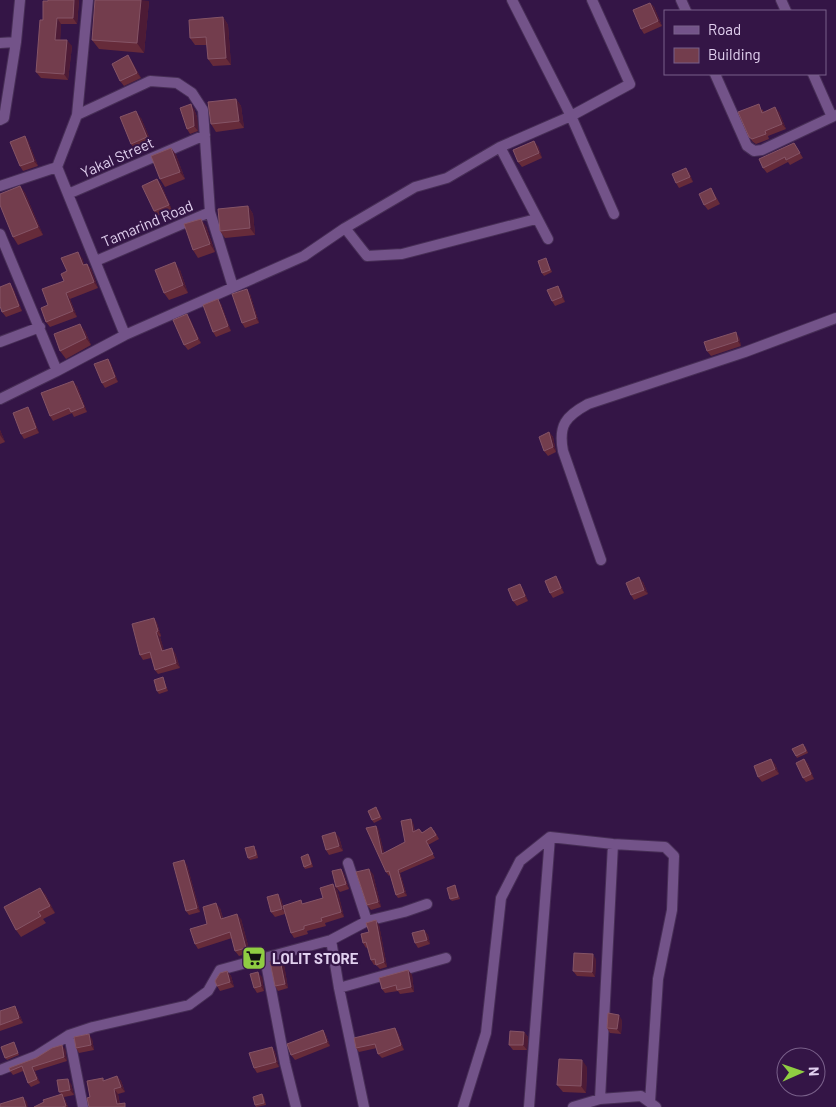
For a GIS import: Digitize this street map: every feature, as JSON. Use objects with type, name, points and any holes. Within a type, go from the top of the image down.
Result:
[{"type":"street","points":[[2,119],[16,42],[20,0]]},
{"type":"street","points":[[88,0],[77,115],[57,166],[125,335]]},
{"type":"street","points":[[512,0],[571,116],[614,214]]},
{"type":"street","points":[[0,399],[125,335],[304,256],[345,228],[415,187],[447,178],[500,147],[571,116],[630,84],[592,0]]},
{"type":"street","points":[[0,43],[16,42]]},
{"type":"street","points":[[715,75],[748,146],[754,151],[762,150],[834,116],[814,75]]},
{"type":"street","points":[[77,115],[150,81],[177,83],[192,93],[203,110],[210,212],[233,287]]},
{"type":"street","name":"Yakal Street","points":[[68,194],[205,134]]},
{"type":"street","points":[[500,147],[548,239]]},
{"type":"street","points":[[0,186],[57,166]]},
{"type":"street","name":"Tamarind Road","points":[[96,261],[210,212]]},
{"type":"street","points":[[345,228],[367,256],[402,254],[536,219]]},
{"type":"street","points":[[0,234],[57,371]]},
{"type":"street","points":[[601,560],[563,451],[562,432],[568,417],[588,404],[745,352],[836,318]]},
{"type":"street","points":[[0,342],[40,327]]},
{"type":"street","points":[[529,1107],[550,837]]},
{"type":"street","points":[[463,1107],[486,1033],[501,898],[520,860],[550,837],[612,844],[665,847],[674,856],[672,910],[658,979],[652,1105]]},
{"type":"street","points":[[600,1099],[612,844]]},
{"type":"street","points":[[348,863],[367,921]]},
{"type":"street","points":[[0,1070],[36,1056],[69,1035],[92,1027],[189,1005],[208,991],[220,970],[331,940],[367,921],[427,904]]},
{"type":"street","points":[[331,940],[364,1107]]},
{"type":"street","points":[[265,958],[296,1107]]},
{"type":"street","points":[[339,988],[446,958]]},
{"type":"street","points":[[69,1035],[83,1107]]},
{"type":"street","points":[[573,1107],[600,1099],[641,1096],[652,1105]]},
{"type":"building","points":[[74,0],[73,18],[57,18],[55,40],[67,40],[64,74],[36,72],[40,20],[43,20],[43,1]]},
{"type":"building","points":[[95,0],[141,0],[137,43],[92,40]]},
{"type":"building","points":[[650,3],[658,21],[641,29],[633,10]]},
{"type":"building","points":[[223,17],[226,58],[208,59],[206,37],[190,38],[189,20]]},
{"type":"building","points":[[128,55],[137,73],[120,81],[112,64]]},
{"type":"building","points":[[236,99],[239,121],[211,124],[208,102]]},
{"type":"building","points":[[191,104],[194,126],[187,129],[180,108]]},
{"type":"building","points":[[759,104],[762,113],[775,107],[782,124],[765,131],[766,134],[752,139],[749,137],[738,112]]},
{"type":"building","points":[[136,111],[147,137],[131,144],[120,117]]},
{"type":"building","points":[[25,136],[34,161],[20,166],[10,142]]},
{"type":"building","points":[[534,141],[539,153],[518,162],[513,150]]},
{"type":"building","points":[[794,143],[800,153],[786,160],[785,157],[763,168],[759,159]]},
{"type":"building","points":[[171,148],[180,172],[160,179],[151,156]]},
{"type":"building","points":[[686,168],[690,177],[676,183],[672,174]]},
{"type":"building","points":[[157,179],[169,205],[154,211],[142,186]]},
{"type":"building","points":[[20,186],[38,227],[13,237],[0,205],[0,194]]},
{"type":"building","points":[[711,188],[716,199],[704,205],[699,194]]},
{"type":"building","points":[[248,206],[250,228],[220,231],[218,209]]},
{"type":"building","points":[[201,219],[210,244],[193,250],[184,224]]},
{"type":"building","points":[[78,252],[83,265],[87,264],[94,282],[66,293],[73,311],[46,322],[41,308],[48,305],[42,289],[64,281],[61,274],[67,271],[61,258]]},
{"type":"building","points":[[546,258],[550,270],[542,273],[538,261]]},
{"type":"building","points":[[175,262],[183,285],[164,293],[155,270]]},
{"type":"building","points":[[10,283],[19,306],[2,312],[0,306],[0,287]]},
{"type":"building","points":[[558,286],[562,297],[552,301],[547,290]]},
{"type":"building","points":[[247,289],[256,318],[242,323],[232,294]]},
{"type":"building","points":[[218,299],[228,326],[213,332],[203,305]]},
{"type":"building","points":[[187,314],[198,339],[184,345],[173,320]]},
{"type":"building","points":[[80,324],[86,338],[60,351],[54,334]]},
{"type":"building","points":[[736,332],[738,341],[707,351],[704,342]]},
{"type":"building","points":[[108,359],[115,377],[102,383],[94,364]]},
{"type":"building","points":[[73,381],[84,407],[71,412],[69,408],[50,416],[41,393]]},
{"type":"building","points":[[28,407],[36,428],[21,434],[13,413]]},
{"type":"building","points":[[549,432],[553,447],[544,451],[539,437]]},
{"type":"building","points":[[556,576],[561,588],[550,593],[545,581]]},
{"type":"building","points":[[639,577],[644,590],[631,595],[626,583]]},
{"type":"building","points":[[520,584],[525,596],[513,601],[508,589]]},
{"type":"building","points":[[154,618],[162,651],[172,648],[176,663],[155,670],[150,652],[140,655],[132,624]]},
{"type":"building","points":[[163,677],[166,688],[157,691],[154,680]]},
{"type":"building","points":[[803,744],[806,751],[796,756],[792,749]]},
{"type":"building","points":[[771,759],[775,769],[758,777],[754,766]]},
{"type":"building","points":[[804,759],[811,774],[803,778],[796,763]]},
{"type":"building","points":[[376,807],[380,817],[372,820],[368,811]]},
{"type":"building","points":[[411,819],[413,832],[419,829],[422,833],[431,827],[436,835],[426,841],[433,854],[398,870],[404,892],[396,895],[389,871],[386,872],[366,828],[376,826],[382,854],[405,842],[401,821]]},
{"type":"building","points":[[335,832],[339,846],[326,850],[322,836]]},
{"type":"building","points":[[254,846],[256,855],[248,858],[245,848]]},
{"type":"building","points":[[308,854],[311,864],[304,867],[301,857]]},
{"type":"building","points":[[184,860],[197,908],[186,911],[173,863]]},
{"type":"building","points":[[341,869],[346,884],[336,887],[332,871]]},
{"type":"building","points":[[369,869],[378,902],[367,905],[356,872]]},
{"type":"building","points":[[333,884],[341,912],[321,918],[322,921],[304,926],[304,929],[291,933],[283,906],[301,900],[302,904],[323,898],[320,888]]},
{"type":"building","points":[[455,885],[458,897],[450,899],[447,888]]},
{"type":"building","points":[[40,888],[50,906],[38,912],[41,916],[16,930],[4,907]]},
{"type":"building","points":[[278,894],[282,909],[271,912],[267,897]]},
{"type":"building","points":[[216,903],[221,919],[237,914],[246,948],[235,951],[230,932],[195,944],[190,929],[207,924],[203,907]]},
{"type":"building","points":[[376,920],[384,962],[376,965],[375,959],[371,960],[366,942],[363,943],[361,934],[369,932],[366,923]]},
{"type":"building","points":[[424,930],[427,940],[415,943],[412,933]]},
{"type":"building","points":[[574,953],[593,954],[592,972],[573,971]]},
{"type":"building","points":[[280,960],[285,984],[275,986],[270,962]]},
{"type":"building","points":[[408,970],[411,987],[397,990],[396,985],[382,989],[379,978]]},
{"type":"building","points":[[227,971],[230,982],[217,986],[215,981],[220,973]]},
{"type":"building","points":[[258,972],[261,986],[254,988],[250,974]]},
{"type":"building","points":[[15,1006],[19,1018],[0,1025],[0,1011]]},
{"type":"building","points":[[608,1013],[619,1015],[617,1029],[607,1028]]},
{"type":"building","points":[[395,1028],[401,1045],[378,1054],[375,1044],[356,1048],[354,1038]]},
{"type":"building","points":[[323,1030],[327,1042],[291,1055],[287,1044]]},
{"type":"building","points":[[510,1031],[524,1032],[523,1045],[509,1045]]},
{"type":"building","points":[[89,1034],[91,1045],[76,1048],[74,1037]]},
{"type":"building","points":[[14,1042],[18,1053],[5,1058],[1,1047]]},
{"type":"building","points":[[62,1045],[64,1057],[32,1067],[37,1079],[28,1083],[22,1066],[10,1071],[9,1068],[36,1058],[52,1048]]},
{"type":"building","points":[[272,1047],[276,1062],[254,1068],[249,1053]]},
{"type":"building","points":[[559,1059],[582,1060],[581,1086],[557,1085]]},
{"type":"building","points":[[117,1076],[121,1087],[114,1089],[117,1104],[125,1103],[125,1107],[89,1107],[87,1098],[90,1097],[87,1081],[103,1078],[103,1081]]},
{"type":"building","points":[[68,1079],[70,1090],[59,1092],[57,1080]]},
{"type":"building","points":[[62,1094],[66,1106],[34,1107],[44,1102],[43,1100]]},
{"type":"building","points":[[262,1094],[264,1103],[255,1105],[253,1097]]},
{"type":"building","points":[[23,1097],[26,1107],[0,1107],[0,1104]]},
{"type":"place","name":"LOLIT STORE","points":[[254,958]]}]
